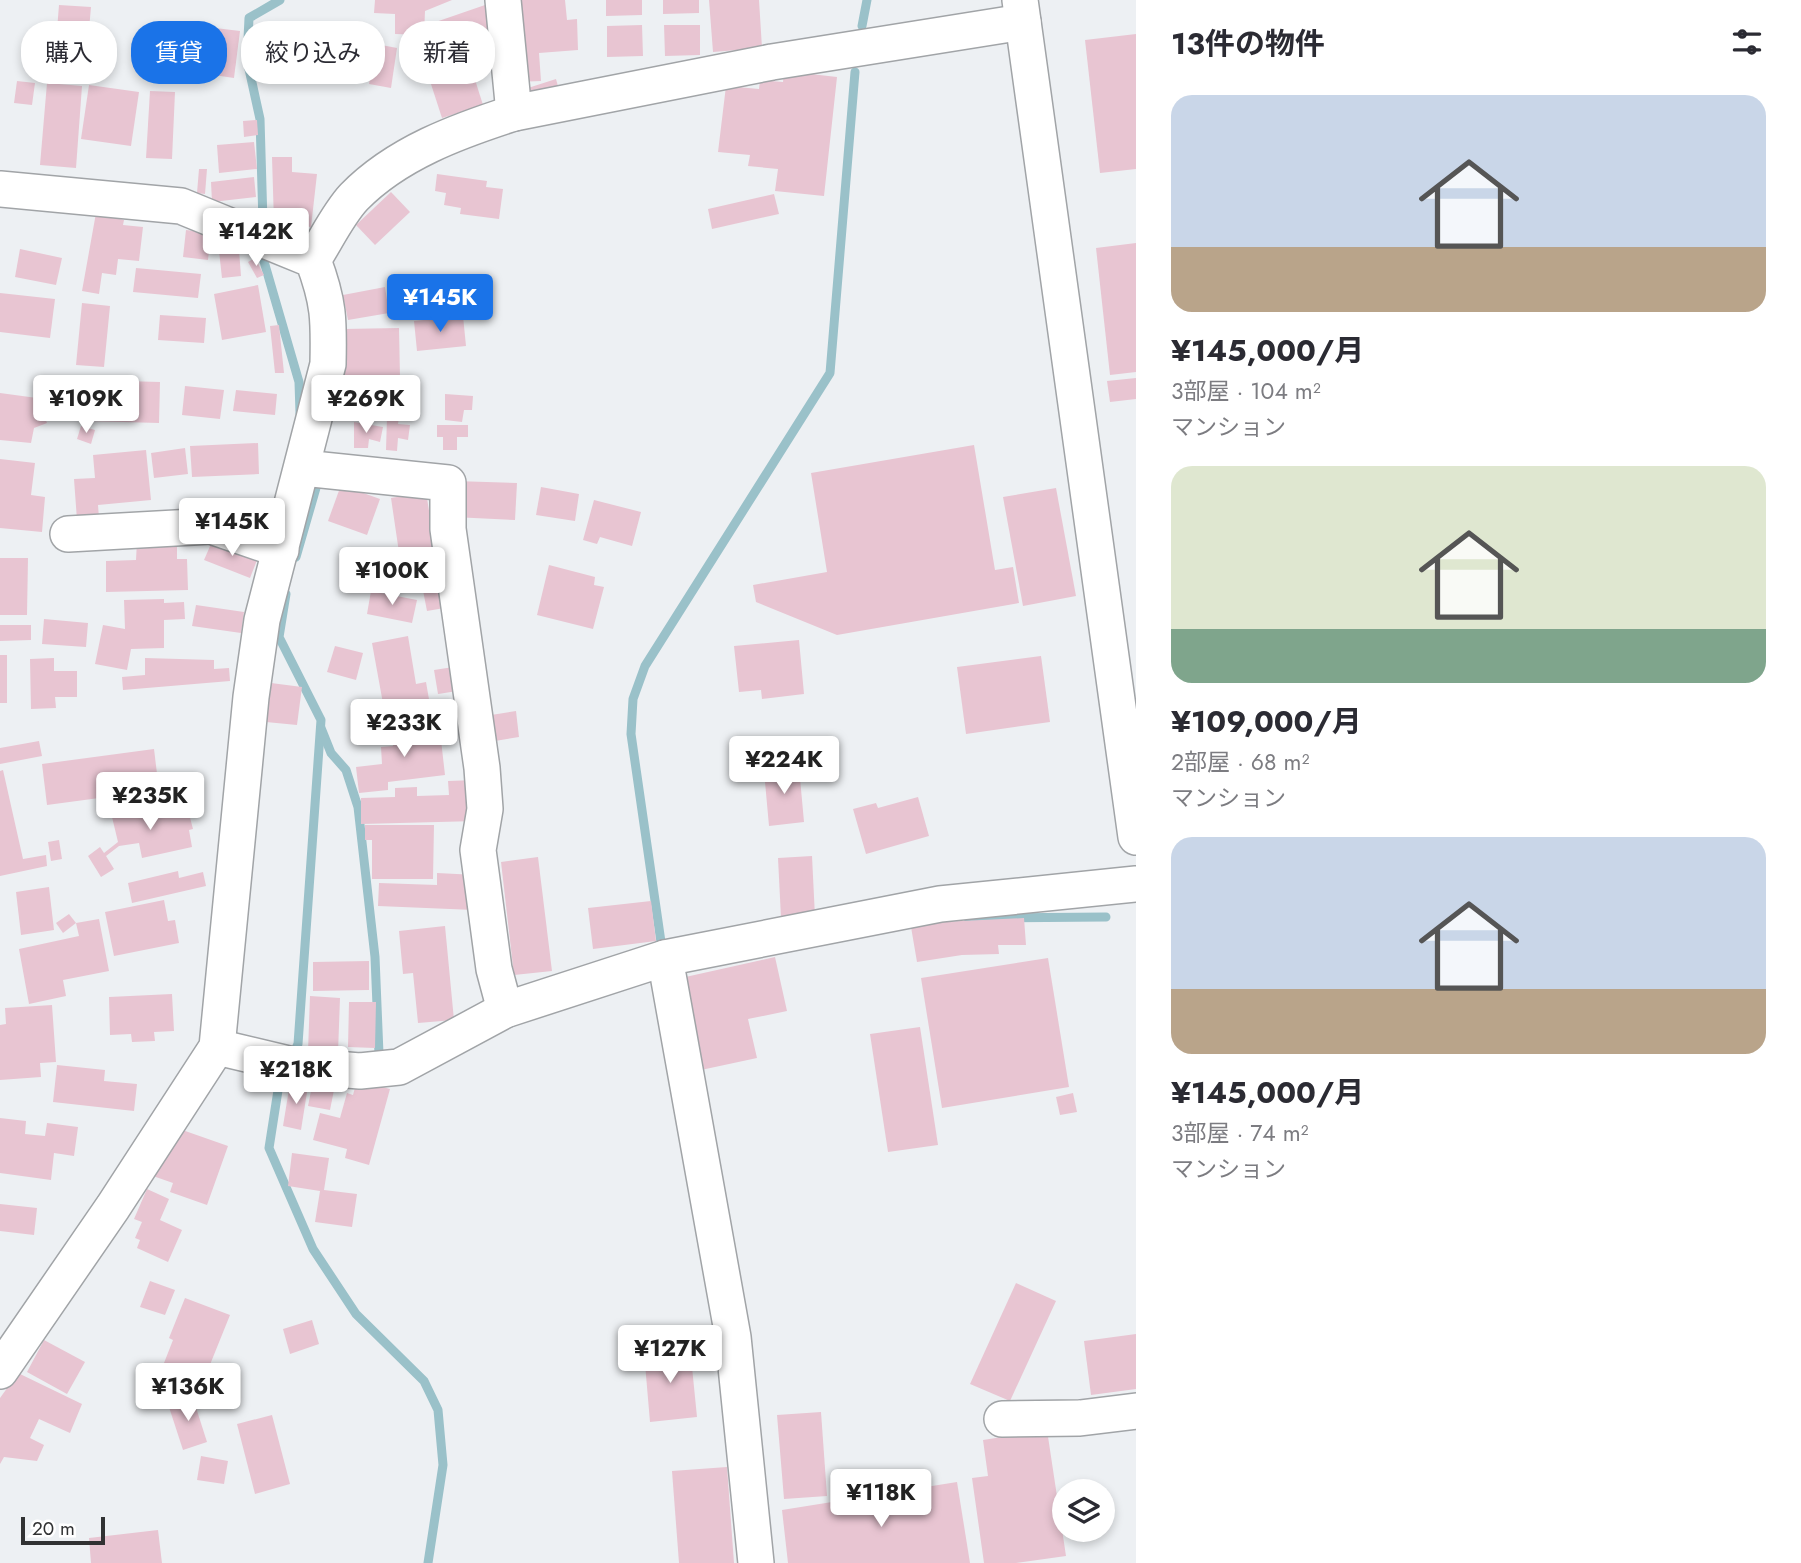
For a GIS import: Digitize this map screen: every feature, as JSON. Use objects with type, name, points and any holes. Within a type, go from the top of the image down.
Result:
[{"type":"street","points":[[503,0],[514,113]]},
{"type":"street","points":[[313,260],[353,198],[393,166],[429,145],[514,113],[1022,11],[1136,837]]},
{"type":"street","points":[[0,189],[181,206],[313,260],[327,296],[328,364],[262,620],[251,697],[217,1047],[113,1207],[0,1371]]},
{"type":"street","points":[[303,468],[448,482],[448,529],[482,768],[485,809],[478,850],[494,969],[505,1010]]},
{"type":"street","points":[[68,534],[211,526],[281,550]]},
{"type":"street","points":[[217,1047],[289,1064],[360,1071],[399,1067],[505,1010],[665,958],[940,904],[1136,884]]},
{"type":"street","points":[[665,958],[733,1339],[756,1563]]},
{"type":"street","points":[[1002,1419],[1080,1418],[1136,1411]]},
{"type":"building","points":[[375,0],[452,0],[425,11],[425,21],[399,21],[399,34],[395,34],[395,14],[374,13]]},
{"type":"building","points":[[512,0],[565,0],[567,20],[577,19],[578,50],[539,53],[541,81],[517,82]]},
{"type":"building","points":[[606,0],[642,0],[642,15],[606,16]]},
{"type":"building","points":[[663,0],[699,0],[699,13],[663,14]]},
{"type":"building","points":[[709,0],[759,0],[762,48],[713,52]]},
{"type":"building","points":[[59,5],[91,7],[90,21],[58,21]]},
{"type":"building","points":[[485,5],[493,21],[439,21]]},
{"type":"building","points":[[642,25],[643,56],[607,57],[607,26]]},
{"type":"building","points":[[664,25],[700,25],[700,55],[665,56]]},
{"type":"building","points":[[495,26],[504,44],[495,47]]},
{"type":"building","points":[[227,29],[240,31],[234,78],[227,77]]},
{"type":"building","points":[[1136,34],[1136,169],[1100,173],[1085,40]]},
{"type":"building","points":[[385,46],[397,48],[391,88],[369,84],[385,84]]},
{"type":"building","points":[[784,71],[837,77],[824,196],[775,191],[778,169],[748,166],[750,155],[718,152],[726,86],[759,89],[760,80],[783,82]]},
{"type":"building","points":[[556,79],[561,97],[533,106],[528,88]]},
{"type":"building","points":[[17,81],[21,84],[35,84],[32,105],[14,103]]},
{"type":"building","points":[[47,84],[82,86],[76,168],[40,165]]},
{"type":"building","points":[[431,84],[476,84],[483,105],[442,118]]},
{"type":"building","points":[[89,85],[139,92],[131,146],[81,139]]},
{"type":"building","points":[[150,91],[175,92],[172,159],[146,158]]},
{"type":"building","points":[[257,120],[258,135],[244,137],[243,121]]},
{"type":"building","points":[[254,142],[257,169],[219,173],[217,145]]},
{"type":"building","points":[[272,157],[292,157],[292,172],[317,174],[311,227],[274,223]]},
{"type":"building","points":[[199,169],[207,169],[205,194],[197,193]]},
{"type":"building","points":[[437,174],[487,181],[486,187],[503,189],[499,219],[460,214],[461,208],[444,205],[446,193],[435,191]]},
{"type":"building","points":[[254,177],[256,197],[212,202],[211,182]]},
{"type":"building","points":[[391,192],[410,212],[375,245],[356,225]]},
{"type":"building","points":[[774,194],[779,214],[712,229],[708,209]]},
{"type":"building","points":[[96,213],[124,220],[123,225],[143,227],[139,261],[118,259],[116,275],[102,273],[99,294],[82,291]]},
{"type":"building","points":[[186,230],[211,233],[208,260],[183,257]]},
{"type":"building","points":[[1136,243],[1136,372],[1110,375],[1096,248]]},
{"type":"building","points":[[20,249],[62,258],[56,285],[15,277]]},
{"type":"building","points":[[239,250],[241,276],[222,278],[219,251]]},
{"type":"building","points":[[255,258],[264,275],[257,278],[248,262]]},
{"type":"building","points":[[136,268],[201,274],[198,298],[133,292]]},
{"type":"building","points":[[258,285],[266,332],[222,340],[214,294]]},
{"type":"building","points":[[385,287],[389,313],[348,320],[343,295]]},
{"type":"building","points":[[0,293],[55,299],[50,338],[0,332]]},
{"type":"building","points":[[82,303],[110,306],[104,367],[76,365]]},
{"type":"building","points":[[160,315],[206,318],[204,343],[158,340]]},
{"type":"building","points":[[463,316],[466,346],[417,351],[414,321]]},
{"type":"building","points":[[279,325],[284,373],[275,373],[270,326]]},
{"type":"building","points":[[399,328],[400,377],[343,378],[343,329]]},
{"type":"building","points":[[1136,378],[1136,399],[1110,402],[1107,381]]},
{"type":"building","points":[[88,380],[160,382],[159,423],[87,421]]},
{"type":"building","points":[[185,386],[224,390],[220,419],[182,415]]},
{"type":"building","points":[[236,390],[277,394],[275,415],[233,411]]},
{"type":"building","points":[[0,393],[37,398],[47,423],[34,428],[31,443],[0,440]]},
{"type":"building","points":[[445,394],[473,396],[472,410],[464,410],[462,422],[445,420]]},
{"type":"building","points":[[387,417],[399,417],[398,424],[410,425],[408,440],[398,438],[397,451],[386,450]]},
{"type":"building","points":[[354,422],[383,427],[380,442],[369,439],[368,448],[354,448]]},
{"type":"building","points":[[437,425],[468,425],[468,437],[457,437],[457,450],[443,450],[443,437],[437,437]]},
{"type":"building","points":[[81,426],[95,430],[91,444],[77,439]]},
{"type":"building","points":[[258,443],[259,474],[192,477],[190,446]]},
{"type":"building","points":[[974,445],[995,570],[1013,567],[1019,603],[837,635],[756,602],[753,585],[827,572],[811,473]]},
{"type":"building","points":[[185,448],[188,474],[154,478],[151,453]]},
{"type":"building","points":[[146,450],[151,500],[98,505],[99,518],[77,520],[74,479],[95,478],[93,455]]},
{"type":"building","points":[[0,459],[35,463],[31,495],[45,497],[42,532],[0,528]]},
{"type":"building","points":[[455,481],[517,483],[515,520],[453,517]]},
{"type":"building","points":[[341,485],[380,499],[367,535],[328,521]]},
{"type":"building","points":[[541,487],[579,494],[575,521],[536,515]]},
{"type":"building","points":[[1056,488],[1076,596],[1023,606],[1003,497]]},
{"type":"building","points":[[426,492],[436,554],[450,607],[427,611],[420,575],[384,583],[380,570],[401,566],[391,498]]},
{"type":"building","points":[[594,500],[641,512],[632,546],[600,537],[597,544],[583,540]]},
{"type":"building","points":[[214,537],[259,555],[250,578],[204,560]]},
{"type":"building","points":[[137,541],[177,542],[177,559],[187,559],[188,590],[106,592],[106,561],[136,560]]},
{"type":"building","points":[[0,558],[28,558],[27,615],[0,615]]},
{"type":"building","points":[[549,565],[595,577],[594,585],[604,587],[593,629],[537,615]]},
{"type":"building","points":[[371,591],[417,600],[412,623],[367,614]]},
{"type":"building","points":[[164,599],[164,603],[184,602],[185,619],[164,620],[164,648],[131,649],[127,670],[95,664],[103,625],[125,629],[124,600]]},
{"type":"building","points":[[196,605],[244,612],[241,633],[192,626]]},
{"type":"building","points":[[44,619],[88,623],[86,647],[42,644]]},
{"type":"building","points":[[0,625],[31,625],[31,640],[0,641]]},
{"type":"building","points":[[408,636],[416,684],[426,682],[431,711],[386,720],[372,643]]},
{"type":"building","points":[[799,640],[804,694],[762,699],[761,690],[739,692],[734,646]]},
{"type":"building","points":[[335,646],[363,653],[356,680],[327,672]]},
{"type":"building","points":[[0,655],[7,655],[7,703],[0,703]]},
{"type":"building","points":[[1041,656],[1050,722],[966,734],[957,667]]},
{"type":"building","points":[[54,658],[54,671],[77,671],[77,697],[55,697],[56,708],[31,709],[30,659]]},
{"type":"building","points":[[145,658],[214,660],[214,669],[229,668],[230,681],[123,690],[122,677],[145,675]]},
{"type":"building","points":[[460,666],[464,690],[438,694],[434,670]]},
{"type":"building","points":[[271,683],[302,687],[297,725],[266,722]]},
{"type":"building","points":[[516,711],[519,737],[489,742],[485,716]]},
{"type":"building","points":[[429,721],[431,740],[441,740],[445,775],[388,782],[388,790],[359,793],[356,767],[382,764],[381,747],[393,746],[390,725]]},
{"type":"building","points":[[39,741],[42,756],[0,764],[0,748]]},
{"type":"building","points":[[154,749],[159,790],[47,805],[42,764]]},
{"type":"building","points":[[799,767],[804,822],[769,826],[764,771]]},
{"type":"building","points":[[3,770],[23,859],[46,855],[47,866],[0,876],[0,771]]},
{"type":"building","points":[[476,780],[477,821],[361,824],[361,798],[395,797],[395,788],[417,787],[417,796],[449,795],[448,781]]},
{"type":"building","points":[[194,797],[196,809],[188,810],[193,829],[189,830],[192,847],[142,858],[139,843],[119,846],[106,856],[114,869],[101,877],[88,856],[100,847],[104,853],[118,842],[112,817]]},
{"type":"building","points":[[918,797],[929,836],[866,854],[853,809],[876,803],[878,808]]},
{"type":"building","points":[[365,825],[434,825],[433,879],[372,879],[372,840],[365,840]]},
{"type":"building","points":[[59,840],[62,859],[51,861],[48,842]]},
{"type":"building","points":[[812,856],[815,917],[781,918],[778,858]]},
{"type":"building","points":[[538,857],[552,971],[514,975],[501,862]]},
{"type":"building","points":[[178,871],[179,878],[203,872],[206,886],[132,903],[128,883]]},
{"type":"building","points":[[437,873],[476,875],[474,910],[378,906],[379,883],[437,885]]},
{"type":"building","points":[[49,887],[54,930],[21,935],[16,892]]},
{"type":"building","points":[[164,900],[168,921],[175,920],[179,943],[114,956],[105,912]]},
{"type":"building","points":[[651,901],[656,941],[593,949],[588,908]]},
{"type":"building","points":[[69,914],[76,923],[63,933],[56,923]]},
{"type":"building","points":[[1024,918],[1026,945],[998,945],[999,954],[962,955],[917,962],[911,927],[941,922]]},
{"type":"building","points":[[99,919],[109,971],[63,980],[66,996],[29,1004],[19,949],[79,936],[76,923]]},
{"type":"building","points":[[445,926],[454,1020],[418,1023],[413,973],[403,974],[399,931]]},
{"type":"building","points":[[775,957],[787,1011],[748,1019],[757,1058],[701,1070],[681,978]]},
{"type":"building","points":[[1048,958],[1069,1087],[942,1108],[921,978]]},
{"type":"building","points":[[369,961],[369,990],[313,991],[313,962]]},
{"type":"building","points":[[172,994],[174,1031],[154,1032],[155,1041],[132,1042],[131,1034],[110,1035],[109,997]]},
{"type":"building","points":[[310,996],[340,998],[338,1053],[308,1052]]},
{"type":"building","points":[[349,1002],[376,1002],[375,1048],[348,1047]]},
{"type":"building","points":[[52,1005],[56,1062],[40,1063],[41,1077],[0,1080],[0,1025],[6,1024],[5,1008]]},
{"type":"building","points":[[920,1027],[938,1145],[888,1152],[870,1034]]},
{"type":"building","points":[[57,1065],[105,1070],[104,1081],[137,1084],[134,1111],[53,1102]]},
{"type":"building","points":[[357,1080],[390,1089],[369,1165],[345,1158],[347,1149],[313,1140],[320,1113],[340,1118],[347,1093],[353,1095]]},
{"type":"building","points":[[313,1081],[335,1085],[330,1110],[308,1106]]},
{"type":"building","points":[[290,1083],[308,1086],[301,1130],[283,1126]]},
{"type":"building","points":[[1073,1093],[1077,1112],[1060,1115],[1056,1097]]},
{"type":"building","points":[[0,1118],[26,1121],[25,1134],[45,1136],[47,1123],[78,1127],[74,1156],[54,1153],[51,1180],[0,1173]]},
{"type":"building","points":[[171,1126],[228,1146],[207,1205],[170,1192],[173,1183],[153,1176]]},
{"type":"building","points":[[292,1153],[329,1158],[324,1190],[357,1194],[352,1227],[315,1222],[320,1191],[288,1186]]},
{"type":"building","points":[[147,1189],[169,1199],[160,1220],[182,1230],[168,1262],[137,1248],[140,1240],[135,1238],[142,1222],[134,1219]]},
{"type":"building","points":[[0,1204],[37,1208],[34,1235],[0,1231]]},
{"type":"building","points":[[150,1281],[175,1290],[165,1315],[140,1307]]},
{"type":"building","points":[[1016,1283],[1056,1301],[1010,1401],[970,1384]]},
{"type":"building","points":[[185,1298],[230,1315],[201,1387],[175,1377],[179,1369],[164,1363],[173,1340],[169,1338]]},
{"type":"building","points":[[312,1320],[319,1344],[290,1354],[283,1329]]},
{"type":"building","points":[[1136,1334],[1136,1389],[1091,1395],[1084,1341]]},
{"type":"building","points":[[44,1340],[85,1362],[67,1394],[27,1372]]},
{"type":"building","points":[[690,1347],[697,1417],[650,1422],[644,1352]]},
{"type":"building","points":[[18,1373],[82,1404],[70,1433],[39,1419],[30,1438],[44,1445],[37,1461],[4,1457],[0,1464],[0,1398]]},
{"type":"building","points":[[192,1395],[207,1442],[183,1450],[168,1404]]},
{"type":"building","points":[[821,1412],[827,1496],[784,1499],[777,1415]]},
{"type":"building","points":[[272,1415],[290,1484],[255,1494],[237,1424]]},
{"type":"building","points":[[1047,1430],[1054,1479],[1052,1479],[1052,1542],[1064,1542],[1066,1556],[1016,1563],[984,1563],[972,1478],[988,1476],[983,1440]]},
{"type":"building","points":[[201,1456],[228,1461],[224,1484],[197,1480]]},
{"type":"building","points":[[727,1467],[734,1563],[679,1563],[672,1471]]},
{"type":"building","points":[[957,1482],[970,1563],[788,1563],[782,1510]]},
{"type":"building","points":[[158,1530],[162,1563],[91,1563],[89,1538]]},
{"type":"waterway","points":[[263,223],[260,119],[247,60],[249,18],[280,0]]},
{"type":"waterway","points":[[862,26],[867,0]]},
{"type":"waterway","points":[[661,942],[631,734],[633,699],[645,666],[830,373],[855,72]]},
{"type":"waterway","points":[[263,258],[299,382],[300,413]]},
{"type":"waterway","points":[[296,557],[318,481]]},
{"type":"waterway","points":[[286,594],[279,637],[321,720],[298,1044],[292,1057]]},
{"type":"waterway","points":[[321,728],[331,753],[346,770],[358,807],[375,957],[379,1054]]},
{"type":"waterway","points":[[968,918],[1106,917]]},
{"type":"waterway","points":[[286,1070],[279,1084],[269,1148],[313,1249],[356,1314],[424,1381],[438,1410],[443,1465],[428,1563]]}]
